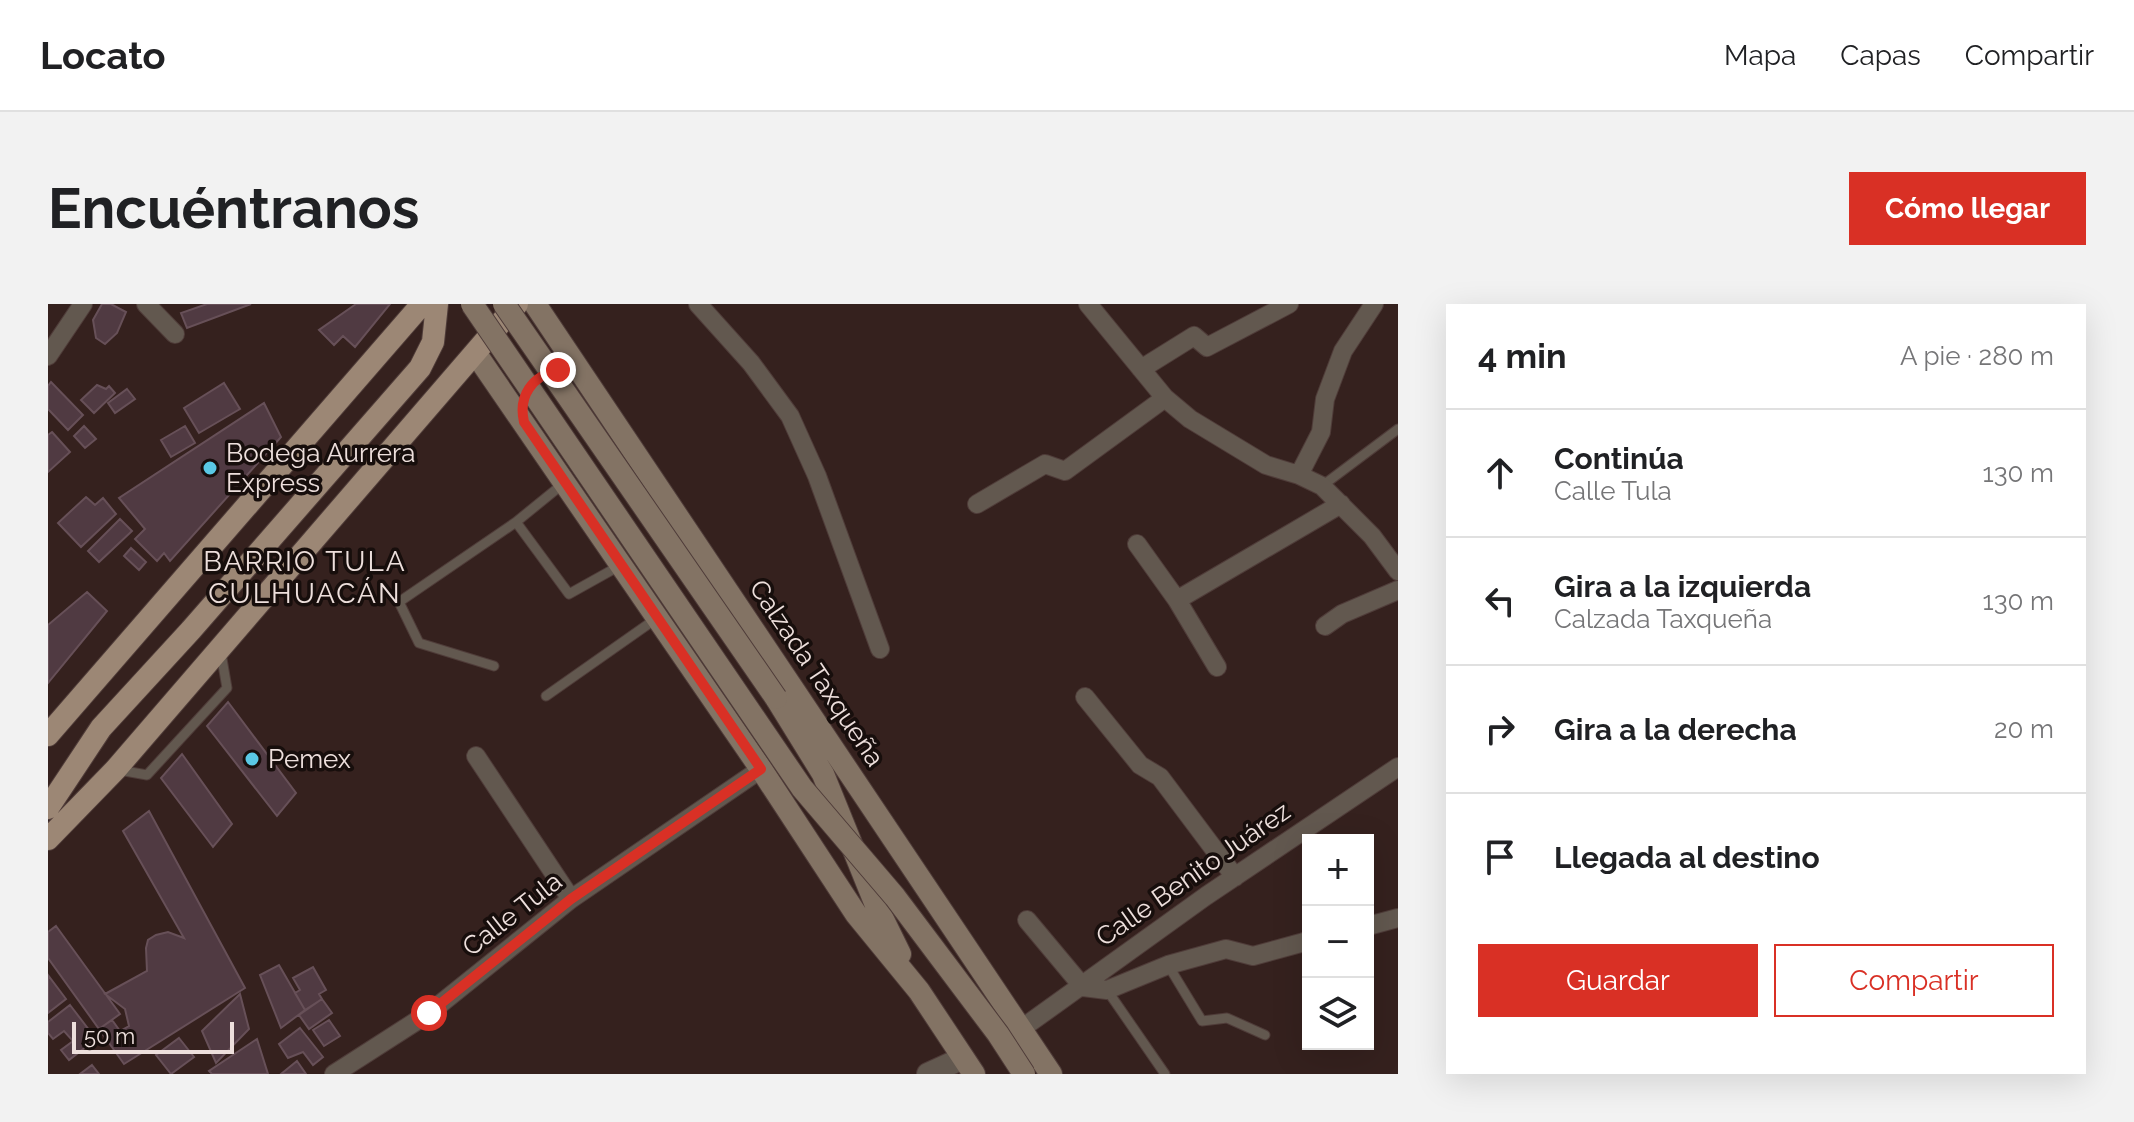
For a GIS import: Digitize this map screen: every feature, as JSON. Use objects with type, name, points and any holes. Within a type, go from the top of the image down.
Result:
[{"type":"main road","points":[[48,735],[422,304]]},
{"type":"main road","points":[[48,808],[101,728],[420,368],[433,342],[437,304]]},
{"type":"main road","points":[[472,304],[802,788],[895,897],[998,1034],[1024,1074]]},
{"type":"main road","name":"Calzada Taxqueña","points":[[504,304],[776,698],[823,774],[876,905],[919,991]]},
{"type":"main road","points":[[48,839],[116,769],[517,304]]},
{"type":"main road","name":"Calzada Taxqueña","points":[[535,304],[1051,1074]]},
{"type":"main road","name":"Calzada Taxqueña","points":[[476,354],[761,769],[856,914],[919,991],[969,1066]]},
{"type":"main road","points":[[529,431],[522,413],[522,402],[538,377],[558,370],[568,371],[587,381]]},
{"type":"street","points":[[48,356],[83,304]]},
{"type":"street","points":[[146,304],[175,334]]},
{"type":"street","points":[[698,304],[751,363],[790,416],[817,476],[880,649]]},
{"type":"street","points":[[1088,304],[1165,398],[1225,443],[1266,465],[1322,486],[1372,536],[1398,571]]},
{"type":"street","points":[[1141,369],[1194,336],[1207,347],[1289,304]]},
{"type":"street","points":[[1299,475],[1321,432],[1325,399],[1343,351],[1374,304]]},
{"type":"street","points":[[977,504],[1045,464],[1065,471],[1165,398]]},
{"type":"street","points":[[1177,600],[1341,504]]},
{"type":"street","points":[[1137,544],[1177,600],[1217,667]]},
{"type":"street","points":[[1325,626],[1342,614],[1398,590]]},
{"type":"street","points":[[1085,697],[1140,765],[1160,777],[1235,877]]},
{"type":"street","points":[[476,756],[571,899]]},
{"type":"street","name":"Calle Benito Juárez","points":[[1021,1029],[1235,877],[1398,767]]},
{"type":"street","name":"Calle Tula","points":[[334,1074],[429,1013],[571,899],[761,769]]},
{"type":"street","points":[[1374,924],[1398,918]]},
{"type":"street","points":[[1027,920],[1083,987],[1107,990],[1168,965],[1226,949],[1253,956],[1302,943]]},
{"type":"street","points":[[928,1074],[969,1066]]},
{"type":"lane","points":[[1322,486],[1398,429]]},
{"type":"lane","points":[[494,666],[419,643],[399,602],[516,522],[564,483]]},
{"type":"lane","points":[[516,522],[569,594],[621,565]]},
{"type":"lane","points":[[546,696],[657,618]]},
{"type":"lane","points":[[116,769],[147,775],[227,688],[220,647]]},
{"type":"lane","points":[[1168,965],[1202,1021],[1227,1018],[1265,1035]]},
{"type":"lane","points":[[1107,990],[1165,1074]]},
{"type":"building","points":[[102,304],[111,304],[126,312],[117,333],[105,344],[96,338],[93,320]]},
{"type":"building","points":[[207,304],[251,304],[187,328],[181,313]]},
{"type":"building","points":[[356,304],[390,304],[355,347],[343,336],[334,345],[319,330]]},
{"type":"building","points":[[51,382],[83,415],[68,430],[48,409],[48,386]]},
{"type":"building","points":[[224,383],[240,409],[199,433],[184,408]]},
{"type":"building","points":[[97,385],[106,389],[109,386],[115,393],[94,413],[81,400]]},
{"type":"building","points":[[127,389],[135,399],[115,413],[108,403]]},
{"type":"building","name":"Bodega Aurrera Express","points":[[264,403],[281,437],[170,561],[164,553],[157,561],[135,539],[145,529],[119,498]]},
{"type":"building","points":[[84,426],[96,439],[85,448],[74,436]]},
{"type":"building","points":[[185,426],[195,443],[171,457],[161,440]]},
{"type":"building","points":[[52,432],[70,452],[48,472],[48,435]]},
{"type":"building","points":[[86,497],[95,505],[103,498],[116,514],[81,547],[58,523]]},
{"type":"building","points":[[120,519],[132,531],[99,562],[88,551]]},
{"type":"building","points":[[131,548],[146,562],[139,570],[124,556]]},
{"type":"building","points":[[87,592],[107,611],[48,683],[48,625]]},
{"type":"building","name":"Pemex","points":[[228,702],[296,793],[277,816],[207,726]]},
{"type":"building","name":"Pemex","points":[[182,754],[232,824],[213,847],[161,778]]},
{"type":"building","points":[[149,811],[245,988],[124,1064],[99,1029],[112,1020],[120,1031],[129,1026],[125,1009],[105,994],[147,971],[148,940],[168,932],[184,938],[123,831]]},
{"type":"building","points":[[56,926],[120,1014],[99,1029],[48,958],[48,932]]},
{"type":"building","points":[[279,965],[305,1010],[281,1028],[260,975]]},
{"type":"building","points":[[313,967],[326,990],[319,994],[322,999],[305,1010],[295,993],[300,990],[293,978]]},
{"type":"building","points":[[48,975],[66,999],[48,1013]]},
{"type":"building","points":[[240,994],[249,1029],[216,1063],[202,1031]]},
{"type":"building","points":[[322,999],[332,1013],[309,1029],[299,1015]]},
{"type":"building","points":[[70,1005],[96,1039],[69,1060],[61,1050],[73,1041],[64,1031],[53,1039],[48,1033],[48,1022]]},
{"type":"building","points":[[329,1020],[340,1036],[324,1046],[313,1030]]},
{"type":"building","points":[[300,1028],[323,1057],[313,1065],[303,1052],[288,1058],[279,1044]]},
{"type":"building","points":[[179,1038],[194,1057],[171,1074],[156,1055]]},
{"type":"building","points":[[257,1039],[268,1074],[212,1074],[209,1071]]},
{"type":"building","points":[[297,1061],[306,1074],[281,1074]]},
{"type":"building","points":[[92,1065],[99,1074],[80,1074]]},
{"type":"place","name":"Bodega Aurrera Express","points":[[210,468]]},
{"type":"place","name":"Pemex","points":[[252,759]]},
{"type":"district","name":"BARRIO TULA CULHUACÁN","points":[[305,577]]},
{"type":"route","points":[[429,1013],[571,899],[761,769],[524,422],[522,402],[525,393],[538,377],[558,370]]}]
